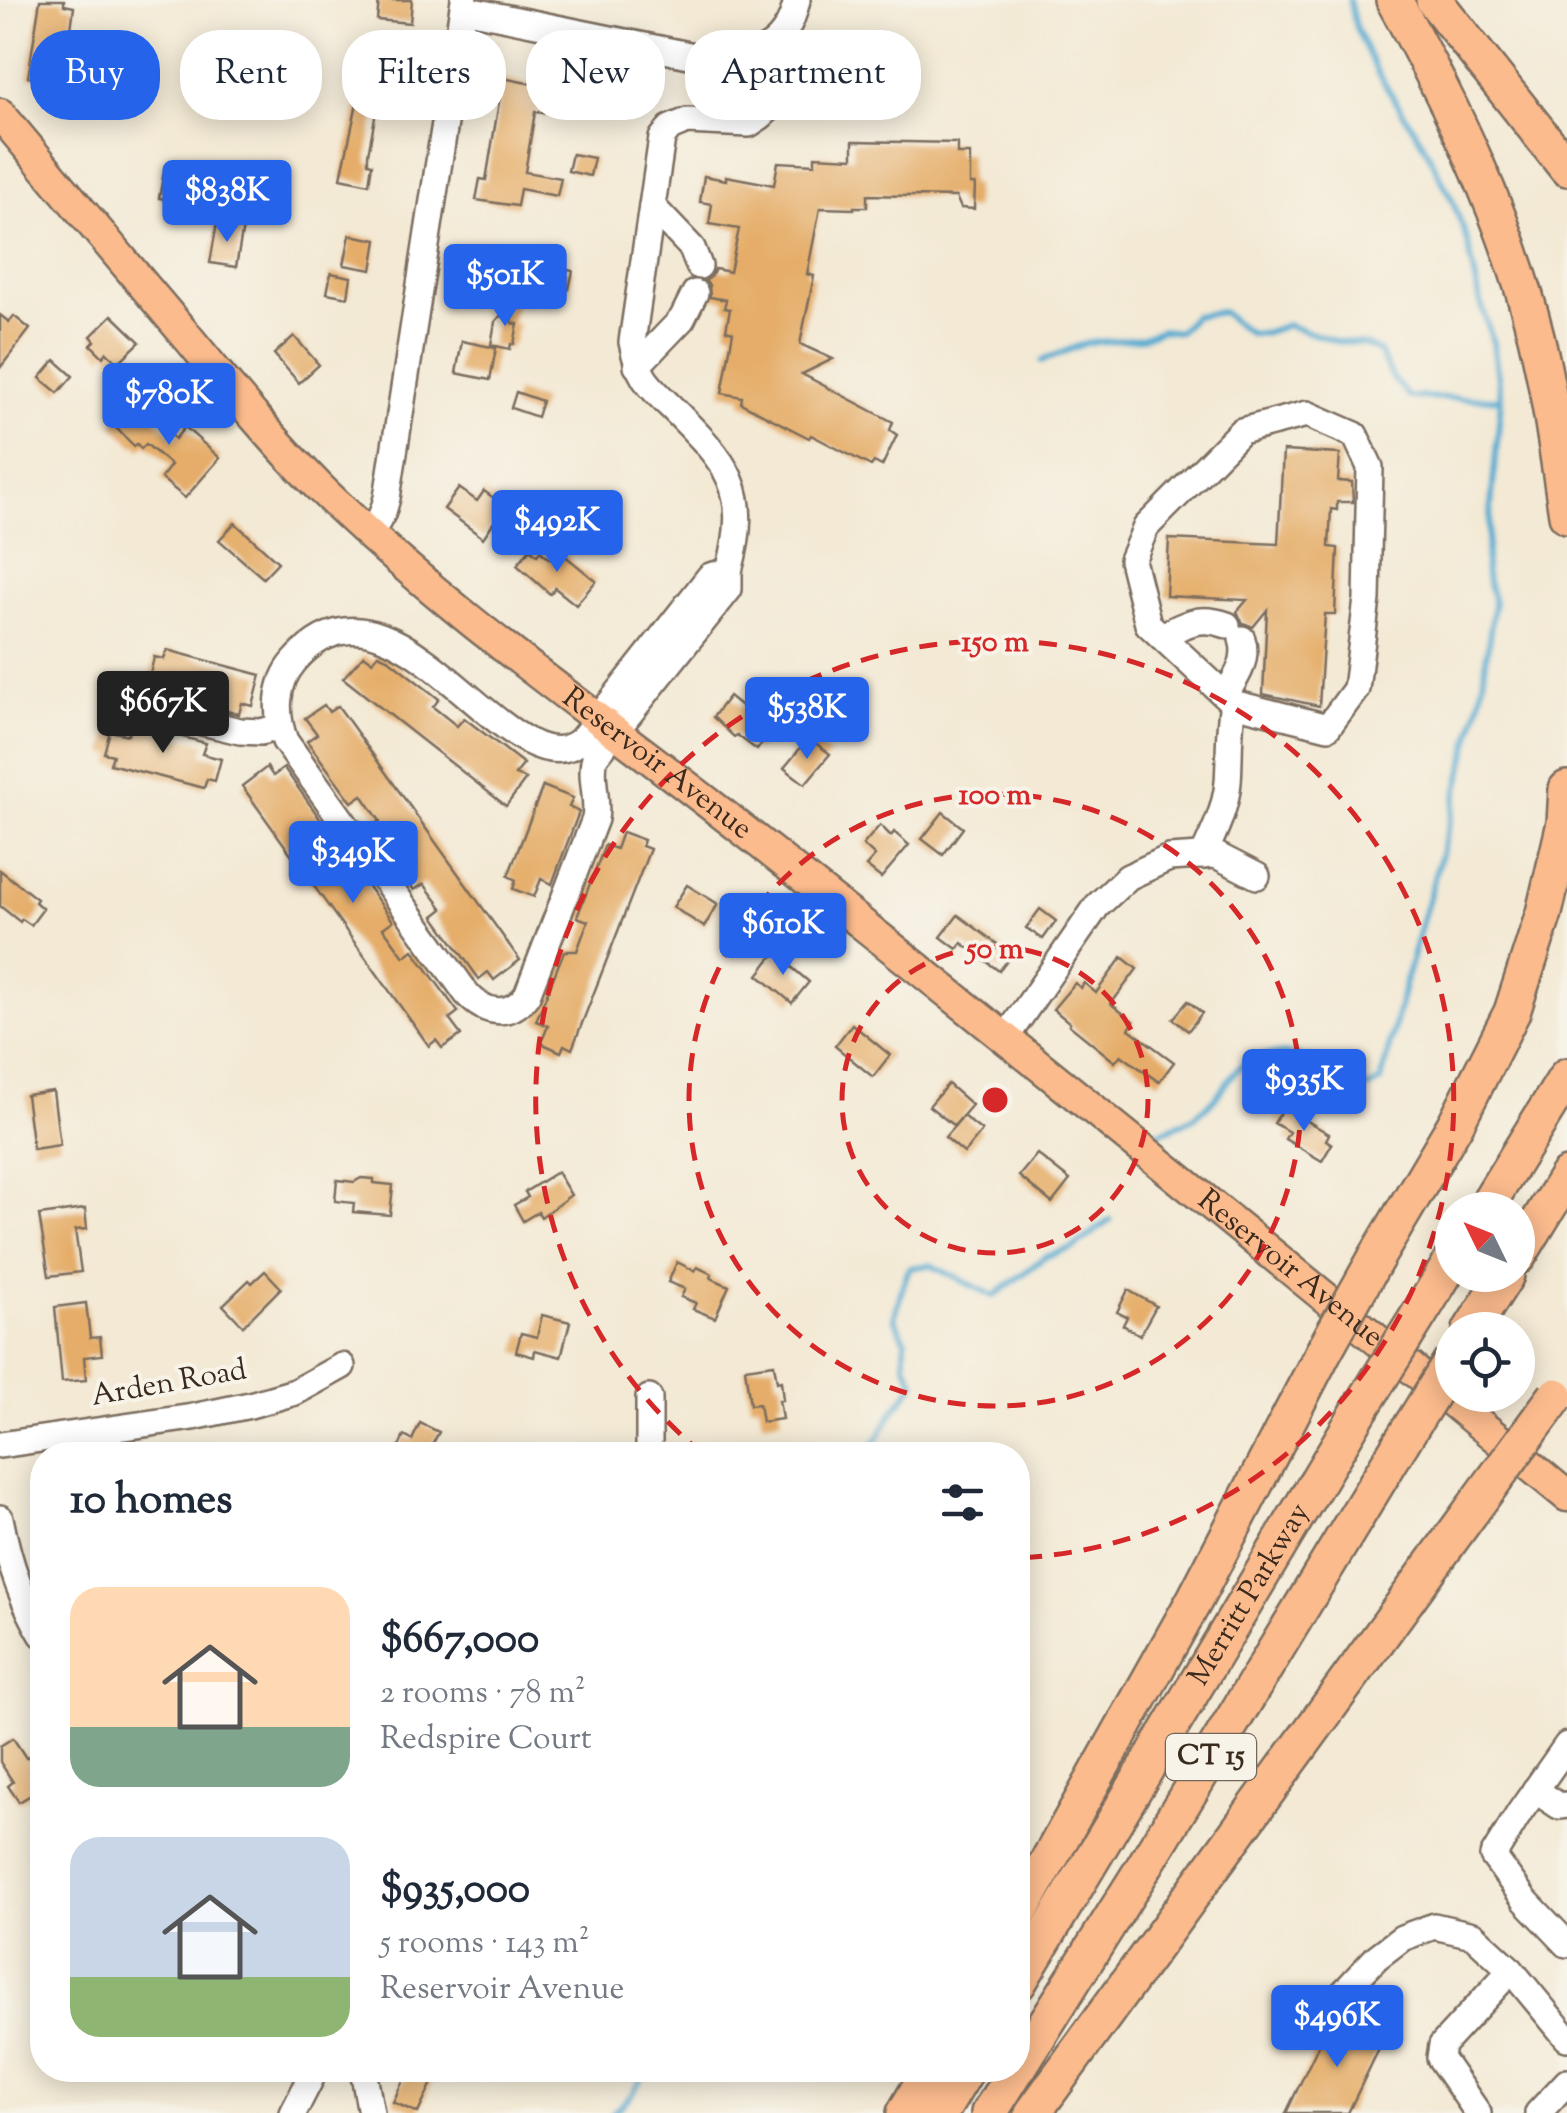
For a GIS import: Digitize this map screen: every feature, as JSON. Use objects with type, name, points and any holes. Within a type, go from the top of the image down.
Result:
[{"type":"highway","points":[[1394,0],[1460,128],[1508,244],[1536,336],[1567,516]]},
{"type":"highway","points":[[1434,0],[1567,168]]},
{"type":"highway","points":[[1030,1894],[1196,1599],[1324,1349],[1456,1123],[1512,1012],[1544,913],[1566,807]]},
{"type":"highway","points":[[1495,1192],[1567,1076]]},
{"type":"highway","points":[[1535,1228],[1567,1176]]},
{"type":"highway","name":"Merritt Parkway","points":[[1030,1963],[1435,1288]]},
{"type":"highway","name":"Merritt Parkway","points":[[1030,2048],[1140,1875],[1435,1388]]},
{"type":"highway","points":[[1033,2113],[1561,1390]]},
{"type":"highway","points":[[905,2113],[923,2082]]},
{"type":"highway","points":[[940,2113],[959,2082]]},
{"type":"highway","name":"Merritt Parkway","points":[[989,2113],[1009,2082]]},
{"type":"main road","name":"Reservoir Avenue","points":[[0,114],[237,396],[318,486],[370,535],[505,647],[752,837],[1004,1039],[1567,1496]]},
{"type":"street","points":[[370,535],[387,498],[464,4],[694,56],[723,59],[750,56],[772,46],[788,28],[797,0]]},
{"type":"street","points":[[606,725],[593,762],[597,814],[534,980],[522,1003],[496,1012],[480,1006],[467,994],[346,829],[285,741],[278,707],[281,682],[292,664],[318,642],[353,629],[374,632],[403,648],[538,747],[558,751],[606,725],[729,590],[739,518],[736,496],[710,446],[646,382],[637,366],[632,342],[662,138],[670,128],[687,121],[749,124],[755,120]]},
{"type":"street","points":[[652,206],[692,248],[700,266]]},
{"type":"street","points":[[637,366],[682,319],[695,294]]},
{"type":"street","points":[[1306,414],[1354,435],[1370,466],[1367,599],[1356,689],[1328,727],[1229,699],[1161,636],[1148,624],[1132,560],[1146,527],[1241,431],[1306,414]]},
{"type":"street","points":[[1161,636],[1211,619],[1234,632],[1246,651],[1229,699],[1228,785],[1218,824],[1203,856]]},
{"type":"street","points":[[126,704],[240,731],[261,732],[280,727]]},
{"type":"street","points":[[1004,1039],[1096,906],[1128,877],[1169,858],[1216,855],[1257,876]]},
{"type":"street","name":"Arden Road","points":[[0,1445],[194,1417],[250,1405],[296,1392],[342,1366]]},
{"type":"street","points":[[649,1398],[649,1442]]},
{"type":"street","points":[[0,1518],[9,1562],[30,1614]]},
{"type":"street","points":[[1567,1745],[1494,1856],[1526,1900],[1567,1944]]},
{"type":"street","points":[[1534,1790],[1559,1806],[1567,1805]]},
{"type":"street","points":[[1312,2026],[1377,1957],[1402,1938],[1434,1926],[1474,1936],[1511,1970],[1567,2038]]},
{"type":"street","points":[[1478,2113],[1440,2058],[1442,2045],[1511,1970]]},
{"type":"street","points":[[292,2113],[308,2082]]},
{"type":"street","points":[[366,2082],[371,2113]]},
{"type":"street","points":[[1538,2113],[1567,2082]]},
{"type":"building","points":[[40,0],[64,0],[64,5],[74,7],[71,30],[35,30]]},
{"type":"building","points":[[379,0],[412,0],[410,23],[377,20]]},
{"type":"building","points":[[506,79],[526,83],[526,120],[534,120],[525,172],[561,178],[557,196],[520,189],[517,206],[476,200],[480,179],[486,180],[496,120],[506,120]]},
{"type":"building","points":[[353,120],[374,120],[368,154],[368,163],[372,164],[369,184],[341,178]]},
{"type":"building","points":[[853,141],[957,143],[957,154],[970,154],[970,184],[975,184],[974,209],[961,208],[956,197],[867,195],[867,207],[820,208],[807,274],[814,276],[800,344],[833,359],[802,374],[893,422],[890,430],[897,435],[882,466],[874,462],[871,466],[811,435],[809,438],[741,403],[742,397],[722,393],[733,332],[726,330],[730,309],[724,308],[726,300],[710,297],[705,281],[715,269],[730,272],[739,229],[709,224],[712,204],[700,202],[704,176],[774,185],[778,162],[815,164],[815,156],[853,158]]},
{"type":"building","points":[[572,154],[594,158],[590,176],[568,171]]},
{"type":"building","points":[[165,167],[192,172],[191,182],[202,184],[198,205],[159,198]]},
{"type":"building","points":[[217,223],[243,227],[236,267],[210,263]]},
{"type":"building","points":[[350,235],[377,240],[372,270],[344,265]]},
{"type":"building","points":[[471,265],[521,270],[516,298],[467,287]]},
{"type":"building","points":[[556,268],[573,271],[569,289],[552,286]]},
{"type":"building","points":[[331,273],[351,277],[348,297],[327,293]]},
{"type":"building","points":[[516,299],[512,323],[518,324],[514,344],[510,349],[491,345],[495,322]]},
{"type":"building","points":[[0,315],[9,322],[14,316],[30,329],[0,368]]},
{"type":"building","points":[[112,315],[140,342],[118,363],[107,352],[103,357],[91,345],[95,341],[91,336]]},
{"type":"building","points":[[294,336],[319,365],[299,383],[274,354]]},
{"type":"building","points":[[462,341],[496,348],[490,380],[456,373]]},
{"type":"building","points":[[55,360],[73,376],[58,393],[40,378]]},
{"type":"building","points":[[516,392],[542,401],[537,417],[511,408]]},
{"type":"building","points":[[137,400],[175,439],[185,427],[220,458],[185,498],[161,478],[171,465],[146,444],[141,449],[137,444],[134,446],[112,424]]},
{"type":"building","points":[[1283,451],[1340,454],[1338,481],[1352,482],[1353,502],[1337,502],[1337,510],[1331,509],[1329,547],[1338,548],[1335,614],[1325,614],[1319,706],[1263,694],[1267,610],[1253,627],[1243,623],[1237,612],[1247,600],[1166,596],[1169,539],[1278,544]]},
{"type":"building","points":[[459,488],[477,501],[484,491],[505,506],[483,538],[444,509]]},
{"type":"building","points":[[235,523],[278,562],[263,578],[219,540]]},
{"type":"building","points":[[530,549],[550,559],[558,550],[596,581],[576,605],[555,588],[550,594],[517,565]]},
{"type":"building","points":[[167,650],[261,675],[253,706],[242,703],[239,714],[165,696],[168,684],[149,679],[154,657],[164,659]]},
{"type":"building","points":[[378,654],[439,699],[433,707],[457,726],[464,718],[524,764],[515,775],[526,779],[506,806],[343,678],[364,655],[372,661]]},
{"type":"building","points":[[729,696],[745,709],[752,700],[769,714],[762,722],[772,730],[757,750],[737,735],[734,737],[713,717]]},
{"type":"building","points":[[324,705],[329,712],[338,706],[520,960],[494,980],[488,972],[479,979],[434,916],[443,909],[424,884],[414,890],[370,828],[380,821],[362,795],[352,802],[307,741],[317,734],[305,718]]},
{"type":"building","points":[[131,724],[206,743],[202,754],[221,759],[215,781],[207,779],[204,788],[110,764],[113,755],[104,753],[110,731],[128,735]]},
{"type":"building","points":[[814,742],[830,754],[805,784],[784,768],[802,746],[808,751]]},
{"type":"building","points":[[267,767],[273,776],[284,768],[328,830],[318,837],[339,866],[348,859],[393,921],[383,928],[404,957],[413,950],[458,1012],[449,1019],[461,1035],[442,1048],[436,1040],[429,1046],[242,786]]},
{"type":"building","points":[[543,786],[573,798],[569,807],[579,812],[552,884],[541,879],[534,897],[513,889],[516,880],[508,876]]},
{"type":"building","points":[[943,812],[963,828],[943,855],[922,839]]},
{"type":"building","points":[[880,825],[909,845],[881,878],[866,866],[875,856],[863,845]]},
{"type":"building","points":[[622,832],[644,840],[642,846],[650,849],[572,1049],[564,1045],[561,1052],[541,1043],[548,1026],[536,1021],[564,951],[577,951],[588,921],[577,917],[605,845],[616,849]]},
{"type":"building","points":[[0,870],[37,899],[35,902],[43,909],[31,925],[22,919],[20,922],[0,906]]},
{"type":"building","points":[[687,885],[718,904],[704,927],[673,907]]},
{"type":"building","points":[[1040,909],[1056,921],[1043,939],[1026,928]]},
{"type":"building","points":[[958,915],[1012,955],[999,971],[962,943],[957,949],[941,937]]},
{"type":"building","points":[[775,953],[809,982],[792,1003],[758,975]]},
{"type":"building","points":[[1122,957],[1137,969],[1111,1004],[1134,1022],[1129,1029],[1174,1062],[1159,1082],[1121,1055],[1115,1062],[1053,1009],[1075,983],[1081,988],[1084,983],[1096,993]]},
{"type":"building","points":[[1188,1001],[1202,1013],[1188,1031],[1173,1019]]},
{"type":"building","points":[[852,1024],[890,1055],[873,1077],[835,1046]]},
{"type":"building","points":[[948,1084],[972,1105],[954,1126],[929,1106]]},
{"type":"building","points":[[53,1091],[60,1145],[33,1149],[26,1095]]},
{"type":"building","points":[[1284,1107],[1329,1134],[1326,1140],[1332,1144],[1322,1161],[1285,1139],[1289,1132],[1274,1123]]},
{"type":"building","points":[[963,1116],[982,1131],[964,1153],[945,1137]]},
{"type":"building","points":[[1037,1154],[1070,1180],[1052,1203],[1019,1176]]},
{"type":"building","points":[[557,1172],[571,1195],[541,1217],[538,1212],[523,1221],[514,1205],[528,1197],[525,1192]]},
{"type":"building","points":[[361,1178],[393,1185],[390,1215],[353,1212],[354,1203],[335,1201],[337,1180],[354,1182]]},
{"type":"building","points":[[85,1209],[87,1229],[75,1230],[81,1272],[49,1276],[39,1215]]},
{"type":"building","points":[[677,1262],[695,1271],[697,1267],[729,1286],[715,1318],[693,1309],[696,1303],[681,1297],[685,1289],[668,1282]]},
{"type":"building","points":[[265,1271],[281,1288],[243,1326],[223,1305],[249,1280],[252,1283]]},
{"type":"building","points":[[1128,1290],[1156,1306],[1140,1335],[1123,1325],[1127,1317],[1117,1312]]},
{"type":"building","points":[[86,1303],[90,1338],[100,1337],[102,1355],[84,1357],[86,1380],[62,1382],[55,1307]]},
{"type":"building","points":[[542,1315],[570,1322],[561,1357],[535,1350],[534,1357],[516,1352],[521,1333],[537,1337]]},
{"type":"building","points":[[774,1364],[777,1382],[781,1381],[782,1419],[762,1422],[759,1404],[750,1405],[745,1368]]},
{"type":"building","points":[[420,1423],[439,1432],[434,1442],[401,1442],[404,1436],[412,1440]]},
{"type":"building","points":[[13,1738],[26,1758],[30,1755],[30,1796],[19,1802],[8,1786],[13,1782],[0,1762],[0,1746]]},
{"type":"building","points":[[1342,2018],[1384,2038],[1348,2113],[1286,2113],[1322,2038]]},
{"type":"building","points":[[402,2082],[432,2082],[418,2113],[393,2102]]},
{"type":"waterway","points":[[1157,1133],[1192,1118],[1239,1068],[1271,1054],[1304,1058],[1368,1088],[1381,1081],[1481,696],[1494,602],[1485,571],[1501,399],[1493,343],[1467,239],[1452,200],[1423,143],[1378,74],[1356,28],[1349,0]]},
{"type":"waterway","points":[[1042,361],[1086,343],[1142,338],[1161,330],[1179,332],[1194,316],[1222,312],[1250,334],[1287,325],[1338,342],[1363,344],[1379,352],[1393,379],[1409,397],[1501,399]]},
{"type":"waterway","points":[[876,1442],[915,1383],[905,1364],[905,1339],[894,1318],[910,1268],[930,1265],[994,1296],[1045,1257],[1073,1248],[1110,1220]]},
{"type":"waterway","points":[[613,2113],[639,2082]]}]
